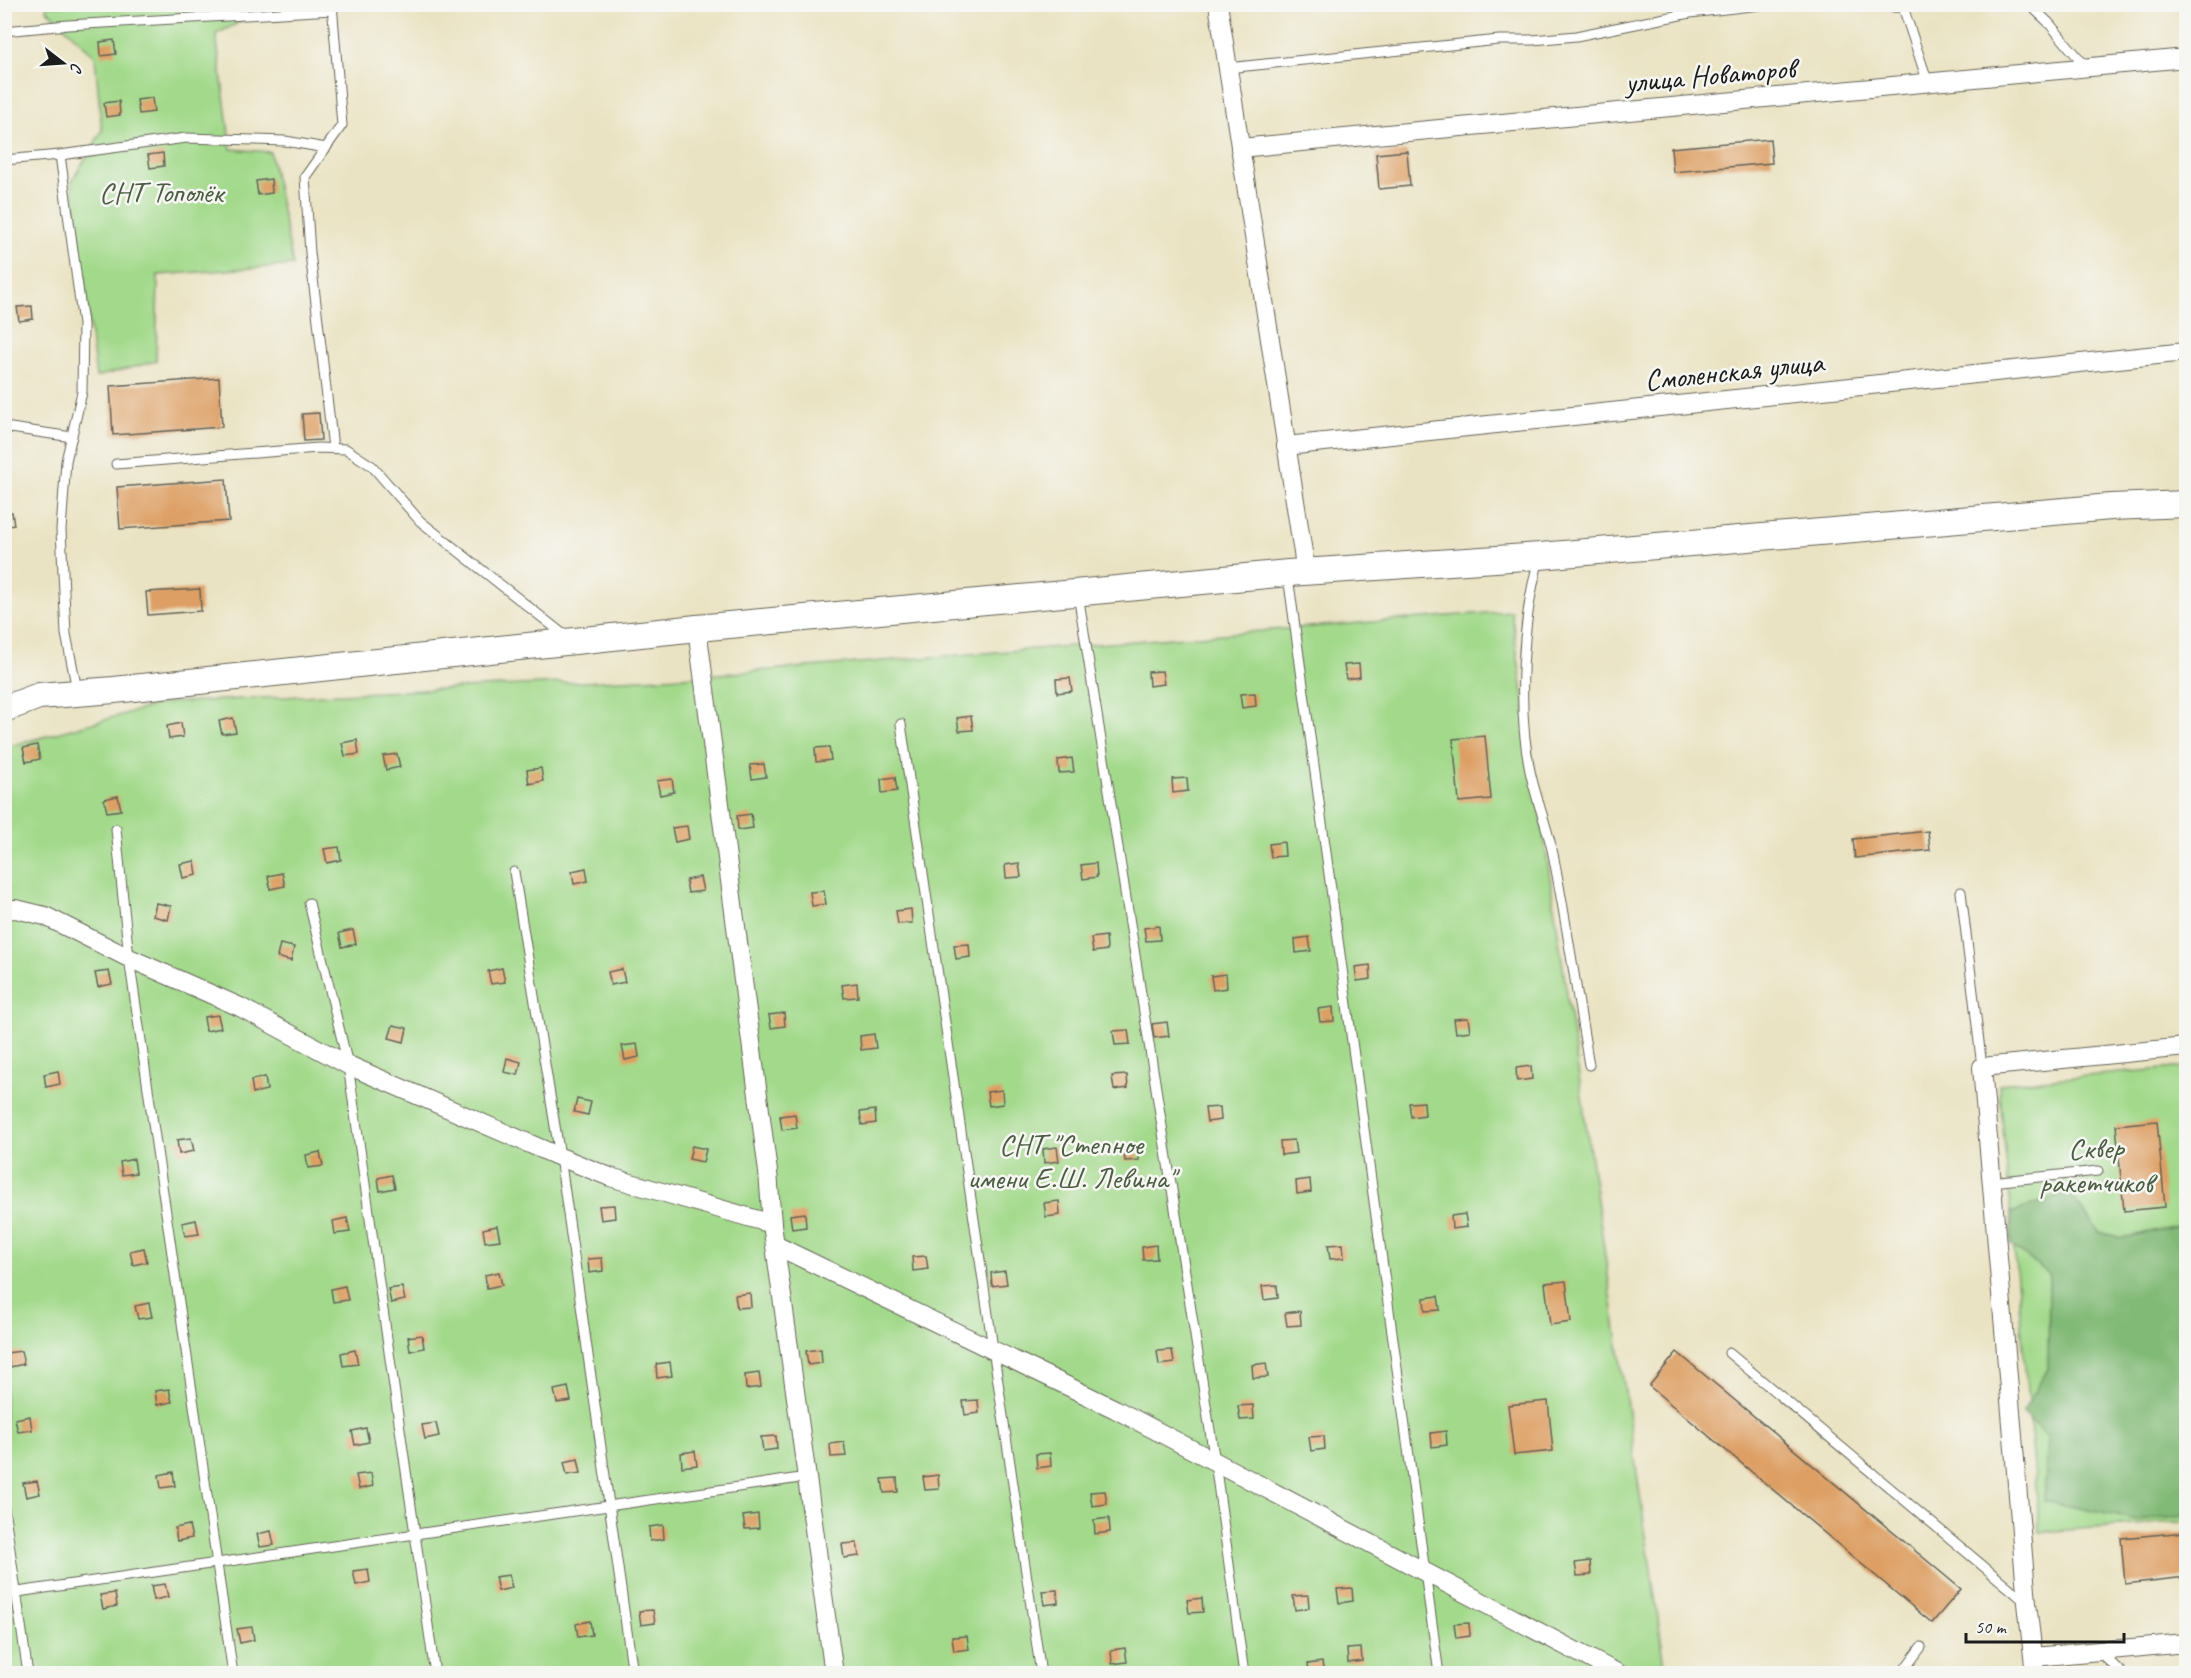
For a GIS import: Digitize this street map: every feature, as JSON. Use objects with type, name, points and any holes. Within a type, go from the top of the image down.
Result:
[{"type":"street","points":[[1218,4],[1286,446],[1297,572]]},
{"type":"street","name":"улица Новаторов","points":[[1240,148],[2187,58]]},
{"type":"street","name":"Смоленская улица","points":[[1286,446],[2187,352]]},
{"type":"street","points":[[4,709],[39,696],[697,628],[1297,572],[1540,556],[2111,507],[2187,504]]},
{"type":"street","points":[[697,628],[768,1172],[772,1224],[834,1674]]},
{"type":"street","points":[[4,909],[16,909],[45,916],[129,958],[240,1007],[348,1065],[560,1157],[610,1177],[772,1224]]},
{"type":"street","points":[[2187,1047],[1982,1067],[2027,1604],[2035,1665],[2098,1650],[2187,1643]]},
{"type":"street","points":[[775,1245],[1115,1408],[1619,1674]]},
{"type":"lane","points":[[1227,68],[1499,40],[1576,36],[1690,13],[1769,4]]},
{"type":"lane","points":[[1887,4],[1892,7],[1904,6],[1928,83]]},
{"type":"lane","points":[[2029,4],[2048,22],[2087,68]]},
{"type":"lane","points":[[2183,4],[2187,51]]},
{"type":"lane","points":[[4,31],[333,7],[342,125],[306,177],[310,253],[333,448]]},
{"type":"lane","points":[[4,160],[186,138],[285,141],[326,148]]},
{"type":"lane","points":[[60,155],[83,324],[82,392],[66,461],[61,530],[66,634],[78,693]]},
{"type":"lane","points":[[4,428],[72,437]]},
{"type":"lane","points":[[116,464],[346,448],[372,466],[420,521],[572,641]]},
{"type":"lane","points":[[1540,556],[1531,588],[1524,670],[1524,723],[1530,770],[1552,853],[1589,1065]]},
{"type":"lane","points":[[1297,572],[1439,1674]]},
{"type":"lane","points":[[1078,593],[1215,1462],[1244,1674]]},
{"type":"lane","points":[[900,724],[1041,1674]]},
{"type":"lane","points":[[116,828],[129,958],[233,1674]]},
{"type":"lane","points":[[514,872],[560,1157],[633,1674]]},
{"type":"lane","points":[[1961,892],[1982,1067]]},
{"type":"lane","points":[[309,903],[348,1065],[435,1674]]},
{"type":"lane","points":[[1991,1182],[2098,1172]]},
{"type":"lane","points":[[1729,1353],[2027,1604]]},
{"type":"lane","points":[[4,1594],[807,1477]]},
{"type":"lane","points":[[4,1508],[28,1674]]},
{"type":"lane","points":[[1901,1674],[1922,1647]]},
{"type":"lane","points":[[2098,1650],[2123,1674]]},
{"type":"green space","name":"СНТ Тополёк","points":[[46,5],[274,5],[216,34],[231,149],[270,152],[293,265],[158,275],[156,361],[96,377],[72,181],[102,131],[95,56],[47,10]]},
{"type":"green space","name":"СНТ \"Степное имени Е.Ш. Левина\"","points":[[1511,611],[1666,1673],[5,1674],[4,750],[7,747],[164,703],[682,677]]},
{"type":"green space","name":"Сквер ракетчиков","points":[[2186,1067],[2186,1521],[2040,1532],[1999,1084]]},
{"type":"green space","points":[[2069,1192],[2099,1232],[2122,1238],[2186,1224],[2186,1515],[2137,1520],[2044,1501],[2048,1438],[2022,1412],[2048,1369],[2049,1274],[2011,1245],[2011,1213]]},
{"type":"building","points":[[114,40],[116,54],[101,56],[100,42]]},
{"type":"building","points":[[152,98],[154,112],[139,114],[137,100]]},
{"type":"building","points":[[119,101],[120,115],[106,117],[104,103]]},
{"type":"building","points":[[1770,139],[1772,163],[1673,172],[1671,148]]},
{"type":"building","points":[[1407,151],[1410,186],[1379,189],[1376,154]]},
{"type":"building","points":[[163,153],[164,166],[150,168],[148,155]]},
{"type":"building","points":[[271,179],[272,193],[258,195],[256,181]]},
{"type":"building","points":[[32,306],[33,319],[19,321],[17,307]]},
{"type":"building","points":[[219,378],[222,427],[113,435],[110,386]]},
{"type":"building","points":[[319,413],[321,440],[304,441],[302,414]]},
{"type":"building","points":[[226,479],[229,521],[120,529],[117,487]]},
{"type":"building","points":[[12,512],[14,525],[4,527],[4,513]]},
{"type":"building","points":[[200,589],[201,611],[148,615],[146,592]]},
{"type":"building","points":[[1359,664],[1360,677],[1346,679],[1344,665]]},
{"type":"building","points":[[1162,671],[1164,684],[1149,686],[1148,672]]},
{"type":"building","points":[[1070,678],[1072,691],[1057,693],[1056,679]]},
{"type":"building","points":[[1255,693],[1256,706],[1242,708],[1240,694]]},
{"type":"building","points":[[971,716],[973,730],[959,731],[957,718]]},
{"type":"building","points":[[233,718],[236,732],[222,734],[219,721]]},
{"type":"building","points":[[181,723],[183,737],[169,739],[167,726]]},
{"type":"building","points":[[1485,736],[1491,799],[1459,802],[1453,739]]},
{"type":"building","points":[[357,740],[359,754],[345,756],[342,743]]},
{"type":"building","points":[[37,745],[40,759],[26,762],[23,748]]},
{"type":"building","points":[[829,747],[831,760],[816,762],[815,748]]},
{"type":"building","points":[[397,754],[400,767],[386,770],[383,756]]},
{"type":"building","points":[[1072,758],[1074,772],[1059,773],[1058,760]]},
{"type":"building","points":[[764,764],[766,777],[752,779],[750,765]]},
{"type":"building","points":[[541,768],[543,781],[529,784],[527,770]]},
{"type":"building","points":[[895,777],[897,791],[882,793],[881,779]]},
{"type":"building","points":[[1187,778],[1188,791],[1173,793],[1172,779]]},
{"type":"building","points":[[672,779],[674,792],[660,795],[657,781]]},
{"type":"building","points":[[118,796],[121,810],[107,812],[104,799]]},
{"type":"building","points":[[751,814],[753,828],[738,830],[737,816]]},
{"type":"building","points":[[687,826],[689,839],[675,842],[672,828]]},
{"type":"building","points":[[1928,831],[1930,850],[1855,858],[1853,839]]},
{"type":"building","points":[[1284,842],[1285,856],[1271,857],[1269,844]]},
{"type":"building","points":[[339,847],[341,860],[327,863],[324,849]]},
{"type":"building","points":[[195,861],[197,875],[183,878],[180,864]]},
{"type":"building","points":[[1019,863],[1021,877],[1006,878],[1005,865]]},
{"type":"building","points":[[1096,863],[1097,877],[1083,879],[1081,865]]},
{"type":"building","points":[[586,868],[588,881],[574,884],[572,871]]},
{"type":"building","points":[[282,873],[285,886],[270,889],[268,876]]},
{"type":"building","points":[[700,877],[703,891],[688,893],[686,880]]},
{"type":"building","points":[[824,891],[826,904],[812,906],[810,892]]},
{"type":"building","points":[[156,903],[171,906],[168,920],[153,916]]},
{"type":"building","points":[[911,909],[912,923],[898,924],[896,911]]},
{"type":"building","points":[[1159,926],[1160,940],[1146,941],[1144,928]]},
{"type":"building","points":[[353,930],[356,944],[342,947],[339,933]]},
{"type":"building","points":[[1106,936],[1107,950],[1093,952],[1091,938]]},
{"type":"building","points":[[1309,937],[1311,951],[1296,953],[1295,939]]},
{"type":"building","points":[[280,944],[294,947],[291,961],[277,957]]},
{"type":"building","points":[[969,944],[970,957],[956,959],[954,945]]},
{"type":"building","points":[[1370,965],[1371,979],[1357,981],[1355,967]]},
{"type":"building","points":[[502,968],[505,982],[491,984],[488,971]]},
{"type":"building","points":[[622,969],[625,982],[611,985],[608,972]]},
{"type":"building","points":[[109,971],[112,984],[98,987],[95,973]]},
{"type":"building","points":[[1226,974],[1227,988],[1213,990],[1211,976]]},
{"type":"building","points":[[857,983],[858,997],[844,998],[842,985]]},
{"type":"building","points":[[1333,1007],[1334,1021],[1320,1022],[1318,1009]]},
{"type":"building","points":[[784,1013],[785,1026],[771,1028],[769,1015]]},
{"type":"building","points":[[218,1015],[221,1028],[206,1031],[204,1017]]},
{"type":"building","points":[[1468,1018],[1470,1031],[1456,1033],[1454,1019]]},
{"type":"building","points":[[1167,1022],[1169,1036],[1154,1038],[1152,1024]]},
{"type":"building","points":[[393,1025],[407,1028],[404,1042],[389,1038]]},
{"type":"building","points":[[1128,1030],[1130,1044],[1115,1045],[1113,1031]]},
{"type":"building","points":[[874,1034],[876,1048],[861,1050],[860,1036]]},
{"type":"building","points":[[637,1044],[639,1057],[625,1060],[622,1046]]},
{"type":"building","points":[[507,1058],[521,1062],[518,1075],[504,1072]]},
{"type":"building","points":[[1531,1066],[1532,1079],[1517,1081],[1516,1068]]},
{"type":"building","points":[[58,1071],[60,1084],[46,1087],[44,1074]]},
{"type":"building","points":[[1127,1075],[1128,1088],[1114,1090],[1112,1076]]},
{"type":"building","points":[[265,1077],[267,1090],[253,1093],[251,1080]]},
{"type":"building","points":[[1002,1090],[1003,1104],[989,1106],[987,1092]]},
{"type":"building","points":[[577,1099],[591,1102],[588,1115],[574,1112]]},
{"type":"building","points":[[1424,1102],[1425,1115],[1411,1117],[1409,1103]]},
{"type":"building","points":[[1220,1107],[1221,1120],[1207,1122],[1205,1108]]},
{"type":"building","points":[[875,1110],[876,1123],[862,1125],[860,1112]]},
{"type":"building","points":[[795,1114],[797,1128],[782,1130],[780,1116]]},
{"type":"building","points":[[2157,1121],[2165,1207],[2124,1211],[2116,1125]]},
{"type":"building","points":[[191,1138],[194,1151],[179,1154],[177,1140]]},
{"type":"building","points":[[1294,1140],[1296,1153],[1281,1155],[1280,1141]]},
{"type":"building","points":[[692,1146],[706,1149],[703,1162],[689,1159]]},
{"type":"building","points":[[1138,1146],[1139,1160],[1125,1161],[1123,1148]]},
{"type":"building","points":[[1057,1147],[1059,1161],[1044,1163],[1043,1149]]},
{"type":"building","points":[[320,1152],[323,1166],[308,1168],[306,1155]]},
{"type":"building","points":[[134,1159],[136,1173],[122,1175],[120,1162]]},
{"type":"building","points":[[392,1175],[395,1188],[380,1191],[378,1178]]},
{"type":"building","points":[[1310,1179],[1311,1192],[1297,1194],[1296,1181]]},
{"type":"building","points":[[1059,1201],[1060,1215],[1046,1217],[1044,1203]]},
{"type":"building","points":[[614,1205],[615,1218],[601,1220],[599,1206]]},
{"type":"building","points":[[805,1213],[806,1227],[792,1229],[790,1215]]},
{"type":"building","points":[[1465,1214],[1467,1227],[1452,1229],[1451,1216]]},
{"type":"building","points":[[347,1218],[350,1232],[335,1234],[333,1221]]},
{"type":"building","points":[[196,1220],[199,1234],[185,1236],[182,1223]]},
{"type":"building","points":[[497,1226],[500,1240],[485,1242],[483,1229]]},
{"type":"building","points":[[1343,1244],[1344,1258],[1330,1259],[1328,1245]]},
{"type":"building","points":[[1156,1245],[1157,1259],[1143,1260],[1142,1247]]},
{"type":"building","points":[[144,1248],[147,1262],[133,1265],[130,1251]]},
{"type":"building","points":[[926,1256],[928,1269],[913,1271],[912,1257]]},
{"type":"building","points":[[602,1258],[603,1271],[589,1273],[588,1259]]},
{"type":"building","points":[[1005,1271],[1007,1284],[992,1286],[991,1273]]},
{"type":"building","points":[[499,1272],[502,1285],[487,1288],[485,1275]]},
{"type":"building","points":[[1566,1281],[1571,1322],[1550,1325],[1545,1283]]},
{"type":"building","points":[[1277,1285],[1278,1298],[1264,1300],[1262,1286]]},
{"type":"building","points":[[345,1286],[348,1300],[333,1302],[331,1289]]},
{"type":"building","points":[[402,1287],[405,1300],[391,1303],[388,1289]]},
{"type":"building","points":[[750,1293],[751,1307],[737,1308],[735,1295]]},
{"type":"building","points":[[1438,1296],[1440,1310],[1425,1311],[1424,1298]]},
{"type":"building","points":[[149,1303],[152,1317],[138,1319],[135,1306]]},
{"type":"building","points":[[1300,1311],[1301,1325],[1287,1326],[1285,1313]]},
{"type":"building","points":[[422,1335],[424,1348],[410,1351],[408,1337]]},
{"type":"building","points":[[821,1349],[822,1363],[808,1365],[806,1351]]},
{"type":"building","points":[[355,1350],[358,1364],[343,1366],[341,1353]]},
{"type":"building","points":[[1172,1350],[1174,1363],[1159,1365],[1157,1351]]},
{"type":"building","points":[[21,1351],[24,1364],[10,1367],[7,1353]]},
{"type":"building","points":[[1677,1352],[1961,1589],[1932,1623],[1649,1386]]},
{"type":"building","points":[[670,1362],[672,1376],[657,1378],[656,1364]]},
{"type":"building","points":[[1266,1363],[1268,1377],[1253,1378],[1252,1365]]},
{"type":"building","points":[[759,1373],[761,1387],[746,1389],[745,1375]]},
{"type":"building","points":[[568,1387],[571,1401],[557,1403],[554,1390]]},
{"type":"building","points":[[169,1389],[172,1402],[157,1405],[155,1391]]},
{"type":"building","points":[[978,1400],[979,1413],[965,1415],[963,1401]]},
{"type":"building","points":[[1548,1401],[1553,1451],[1514,1455],[1508,1405]]},
{"type":"building","points":[[1253,1405],[1254,1419],[1240,1420],[1238,1406]]},
{"type":"building","points":[[30,1416],[32,1430],[18,1432],[15,1419]]},
{"type":"building","points":[[436,1423],[439,1436],[425,1439],[422,1425]]},
{"type":"building","points":[[366,1428],[369,1442],[355,1445],[352,1431]]},
{"type":"building","points":[[1446,1431],[1447,1445],[1432,1447],[1431,1433]]},
{"type":"building","points":[[776,1436],[777,1449],[763,1451],[761,1437]]},
{"type":"building","points":[[1324,1436],[1325,1449],[1311,1451],[1309,1437]]},
{"type":"building","points":[[844,1442],[846,1456],[831,1457],[830,1444]]},
{"type":"building","points":[[695,1451],[697,1465],[682,1467],[681,1453]]},
{"type":"building","points":[[1050,1453],[1051,1466],[1037,1468],[1036,1454]]},
{"type":"building","points":[[578,1459],[581,1473],[567,1475],[564,1462]]},
{"type":"building","points":[[173,1472],[175,1486],[161,1488],[159,1475]]},
{"type":"building","points":[[371,1473],[373,1486],[359,1489],[356,1475]]},
{"type":"building","points":[[938,1475],[939,1489],[925,1490],[923,1477]]},
{"type":"building","points":[[897,1478],[898,1492],[884,1493],[882,1479]]},
{"type":"building","points":[[37,1481],[40,1494],[26,1497],[23,1483]]},
{"type":"building","points":[[1105,1491],[1107,1504],[1092,1506],[1090,1492]]},
{"type":"building","points":[[758,1514],[759,1528],[745,1529],[743,1516]]},
{"type":"building","points":[[1109,1518],[1110,1532],[1095,1534],[1094,1520]]},
{"type":"building","points":[[189,1525],[192,1538],[177,1541],[175,1528]]},
{"type":"building","points":[[663,1525],[664,1539],[650,1541],[649,1527]]},
{"type":"building","points":[[271,1531],[274,1545],[260,1547],[257,1534]]},
{"type":"building","points":[[2186,1532],[2186,1577],[2125,1584],[2121,1538]]},
{"type":"building","points":[[857,1543],[859,1556],[844,1558],[842,1544]]},
{"type":"building","points":[[1590,1561],[1591,1575],[1577,1576],[1575,1563]]},
{"type":"building","points":[[368,1569],[370,1582],[356,1585],[353,1571]]},
{"type":"building","points":[[509,1575],[512,1588],[498,1591],[495,1577]]},
{"type":"building","points":[[165,1584],[168,1597],[154,1600],[151,1586]]},
{"type":"building","points":[[1352,1588],[1353,1601],[1339,1603],[1337,1589]]},
{"type":"building","points":[[1057,1590],[1058,1603],[1044,1605],[1042,1591]]},
{"type":"building","points":[[115,1593],[117,1606],[103,1609],[100,1595]]},
{"type":"building","points":[[1308,1595],[1309,1608],[1295,1610],[1293,1596]]},
{"type":"building","points":[[1202,1598],[1203,1612],[1189,1613],[1187,1600]]},
{"type":"building","points":[[653,1610],[655,1623],[641,1625],[639,1611]]},
{"type":"building","points":[[590,1621],[592,1635],[578,1637],[576,1624]]},
{"type":"building","points":[[1469,1623],[1470,1636],[1456,1638],[1454,1624]]},
{"type":"building","points":[[252,1627],[254,1640],[240,1643],[237,1629]]},
{"type":"building","points":[[967,1636],[969,1649],[954,1651],[952,1637]]},
{"type":"building","points":[[1125,1648],[1127,1662],[1112,1664],[1111,1650]]},
{"type":"building","points":[[1361,1648],[1362,1661],[1348,1663],[1347,1649]]},
{"type":"building","points":[[1322,1662],[1324,1674],[1309,1674],[1308,1664]]}]
